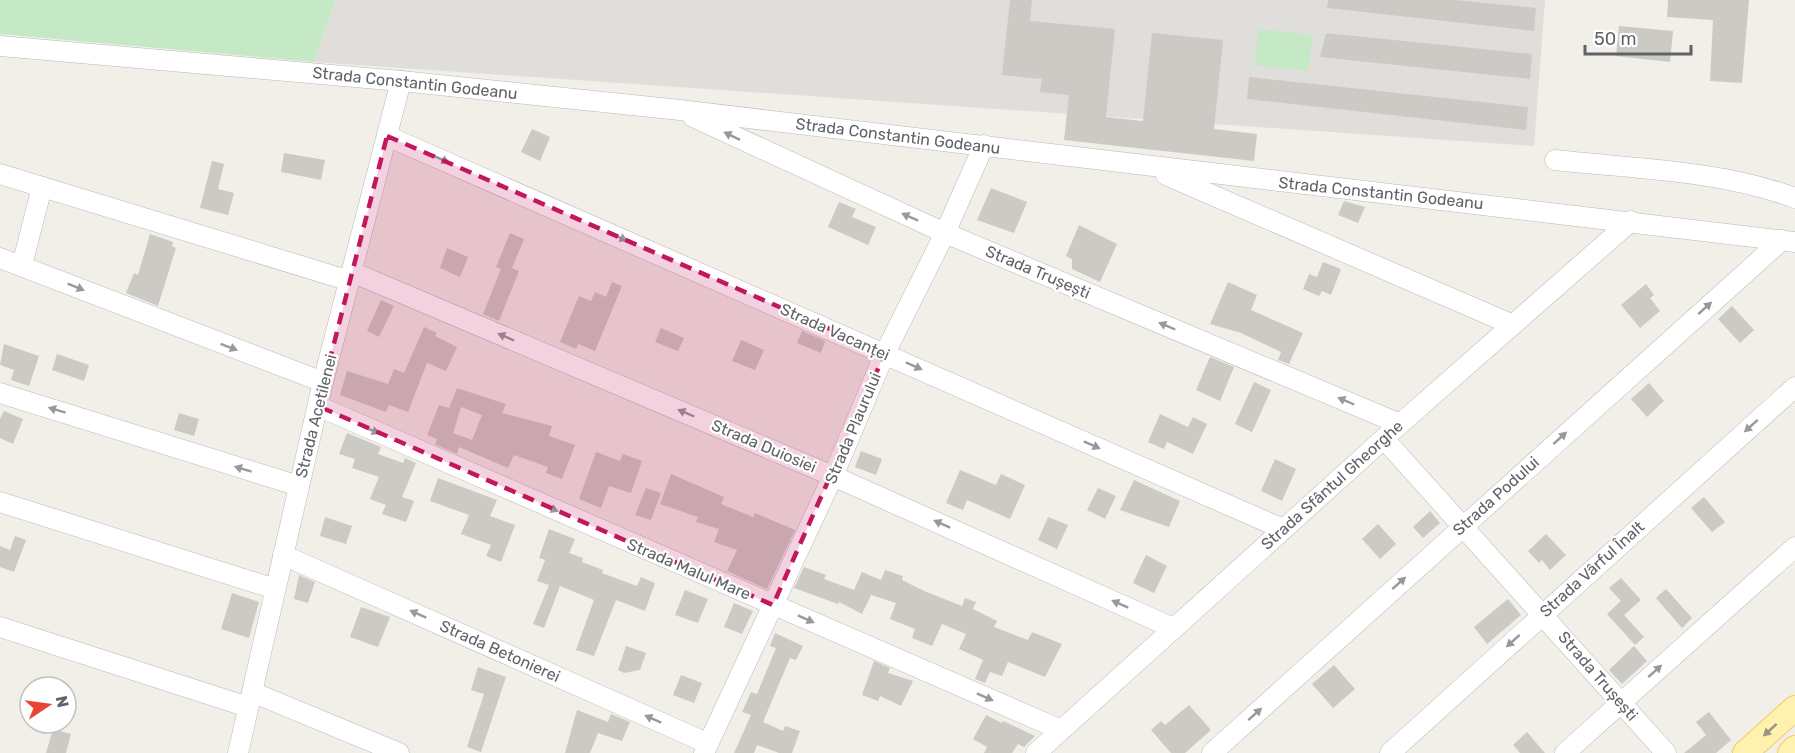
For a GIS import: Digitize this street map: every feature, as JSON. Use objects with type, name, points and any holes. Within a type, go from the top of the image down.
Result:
[{"type":"main road","points":[[1745,753],[1795,708]]},
{"type":"main road","points":[[1790,753],[1795,748]]},
{"type":"street","name":"Strada Constantin Godeanu","points":[[0,46],[401,81],[680,110],[984,145],[1144,167],[1631,221],[1788,241]]},
{"type":"street","name":"Strada Acetilenei","points":[[238,753],[323,382],[401,81]]},
{"type":"street","name":"Strada Trușești","points":[[680,110],[945,233],[1400,424]]},
{"type":"street","name":"Strada Vacanței","points":[[387,136],[1283,529]]},
{"type":"street","name":"Strada Plaurului","points":[[706,748],[833,476],[885,353],[945,233],[984,145]]},
{"type":"street","points":[[1555,160],[1726,178],[1795,198]]},
{"type":"street","points":[[1144,167],[1513,325]]},
{"type":"street","name":"Strada Duiosiei","points":[[0,174],[351,276],[833,476],[1173,628]]},
{"type":"street","points":[[22,265],[42,187]]},
{"type":"street","name":"Strada Sfântul Gheorghe","points":[[1036,753],[1283,529],[1385,440],[1400,424],[1631,221]]},
{"type":"street","name":"Strada Podului","points":[[1212,753],[1463,525],[1788,241]]},
{"type":"street","points":[[0,258],[323,382]]},
{"type":"street","name":"Strada Vârful Înalt","points":[[1390,753],[1795,387]]},
{"type":"street","points":[[0,393],[299,486]]},
{"type":"street","name":"Strada Malul Mare","points":[[318,406],[1061,730]]},
{"type":"street","name":"Strada Trușești","points":[[1385,440],[1543,613],[1666,753]]},
{"type":"street","points":[[0,502],[275,589]]},
{"type":"street","points":[[1565,753],[1795,547]]},
{"type":"street","name":"Strada Betonierei","points":[[283,555],[706,748]]},
{"type":"street","points":[[0,627],[250,700],[399,753]]},
{"type":"highlighted area","points":[[387,136],[885,353],[773,605],[318,406]]},
{"type":"shaded area","points":[[335,0],[1545,0],[1534,146],[314,62]]},
{"type":"green space","points":[[0,0],[335,0],[314,62],[0,34]]},
{"type":"green space","points":[[1258,29],[1313,35],[1308,71],[1255,65]]},
{"type":"building","points":[[1010,0],[1032,0],[1030,21],[1115,29],[1106,117],[1143,121],[1152,33],[1223,40],[1214,129],[1257,134],[1254,161],[1064,140],[1069,95],[1040,92],[1042,79],[1002,75]]},
{"type":"building","points":[[1328,0],[1454,0],[1536,8],[1534,31],[1327,8]]},
{"type":"building","points":[[1668,0],[1749,0],[1742,83],[1710,81],[1713,20],[1667,17]]},
{"type":"building","points":[[1619,26],[1673,31],[1670,62],[1616,56]]},
{"type":"building","points":[[1326,33],[1532,54],[1530,79],[1320,57]]},
{"type":"building","points":[[1249,77],[1528,107],[1526,130],[1247,99]]},
{"type":"building","points":[[532,129],[550,137],[540,161],[521,152]]},
{"type":"building","points":[[284,153],[325,160],[321,180],[281,172]]},
{"type":"building","points":[[212,161],[224,164],[218,189],[234,193],[228,215],[200,208]]},
{"type":"building","points":[[991,188],[1027,202],[1014,233],[977,220]]},
{"type":"building","points":[[1344,201],[1365,207],[1358,223],[1338,215]]},
{"type":"building","points":[[839,202],[856,209],[852,217],[876,227],[868,245],[828,227]]},
{"type":"building","points":[[1079,225],[1117,244],[1100,282],[1072,269],[1072,259],[1066,256]]},
{"type":"building","points":[[510,233],[524,239],[512,268],[519,271],[499,321],[483,314],[501,269],[496,267]]},
{"type":"building","points":[[150,234],[173,242],[172,246],[176,248],[158,306],[126,293],[134,273],[138,275]]},
{"type":"building","points":[[447,248],[468,257],[460,277],[440,268]]},
{"type":"building","points":[[1323,262],[1341,269],[1331,295],[1322,291],[1319,296],[1303,289],[1309,274],[1317,277]]},
{"type":"building","points":[[612,282],[622,286],[595,351],[578,344],[576,349],[560,342],[579,296],[591,301],[595,292],[606,297]]},
{"type":"building","points":[[1228,282],[1257,295],[1251,310],[1303,333],[1289,364],[1278,360],[1281,352],[1241,333],[1210,324]]},
{"type":"building","points":[[1646,284],[1654,295],[1650,298],[1660,311],[1640,328],[1621,305]]},
{"type":"building","points":[[381,300],[394,306],[379,337],[367,331]]},
{"type":"building","points":[[1732,306],[1754,330],[1740,343],[1718,319]]},
{"type":"building","points":[[424,327],[437,333],[435,336],[457,347],[446,371],[427,363],[408,412],[389,405],[386,412],[340,395],[347,371],[388,384],[394,369],[404,373]]},
{"type":"building","points":[[661,328],[684,338],[678,351],[655,342]]},
{"type":"building","points":[[802,331],[825,341],[821,353],[797,343]]},
{"type":"building","points":[[741,340],[764,350],[755,370],[732,361]]},
{"type":"building","points":[[4,344],[39,356],[29,386],[11,380],[14,370],[0,365]]},
{"type":"building","points":[[57,354],[89,365],[84,381],[52,370]]},
{"type":"building","points":[[1210,357],[1234,367],[1220,401],[1196,390]]},
{"type":"building","points":[[1254,382],[1271,390],[1252,432],[1235,424]]},
{"type":"building","points":[[1649,383],[1664,401],[1647,417],[1631,399]]},
{"type":"building","points":[[457,388],[506,404],[502,413],[552,426],[549,436],[575,445],[562,479],[546,473],[548,467],[514,455],[508,468],[459,447],[457,454],[435,444],[437,439],[427,435],[439,405],[449,408]],"holes":[[[461,407],[482,415],[472,440],[453,433]]]},
{"type":"building","points":[[4,411],[23,419],[13,444],[0,438],[0,419]]},
{"type":"building","points":[[179,413],[199,419],[194,436],[174,430]]},
{"type":"building","points":[[1160,414],[1188,427],[1193,417],[1207,424],[1193,454],[1167,442],[1164,449],[1148,442]]},
{"type":"building","points":[[347,433],[381,447],[378,454],[403,463],[405,458],[416,463],[402,497],[414,501],[406,522],[382,514],[386,505],[370,499],[379,477],[352,468],[355,459],[339,454]]},
{"type":"building","points":[[861,451],[882,459],[876,475],[855,467]]},
{"type":"building","points":[[596,452],[620,461],[623,454],[642,461],[631,493],[609,486],[601,508],[579,499]]},
{"type":"building","points":[[1275,459],[1296,469],[1282,501],[1261,491]]},
{"type":"building","points":[[960,470],[996,485],[1001,474],[1025,485],[1010,519],[967,500],[963,510],[946,503]]},
{"type":"building","points":[[671,474],[724,497],[721,504],[753,517],[755,513],[795,530],[767,589],[727,571],[737,550],[714,542],[719,529],[696,522],[698,517],[660,504]]},
{"type":"building","points":[[438,478],[497,500],[490,516],[515,525],[501,562],[486,556],[491,545],[461,534],[469,515],[430,501]]},
{"type":"building","points":[[1134,480],[1180,501],[1169,527],[1120,510]]},
{"type":"building","points":[[646,488],[661,493],[651,520],[635,515]]},
{"type":"building","points":[[1098,488],[1116,496],[1105,519],[1087,510]]},
{"type":"building","points":[[1704,497],[1725,522],[1712,532],[1691,508]]},
{"type":"building","points":[[1430,511],[1440,523],[1423,538],[1413,527]]},
{"type":"building","points":[[325,517],[352,526],[346,544],[320,536]]},
{"type":"building","points":[[1048,517],[1068,525],[1057,549],[1038,540]]},
{"type":"building","points":[[1378,524],[1396,544],[1380,559],[1362,539]]},
{"type":"building","points":[[549,529],[575,539],[569,553],[583,558],[582,562],[603,570],[602,573],[637,586],[641,577],[655,583],[645,611],[616,600],[594,656],[576,650],[594,600],[560,586],[544,628],[533,624],[549,585],[537,581],[545,560],[539,558]]},
{"type":"building","points":[[1546,534],[1566,555],[1550,570],[1542,560],[1539,563],[1528,551]]},
{"type":"building","points":[[15,536],[26,540],[14,572],[0,567],[0,546],[10,550]]},
{"type":"building","points":[[1146,555],[1167,566],[1154,593],[1133,583]]},
{"type":"building","points":[[804,567],[826,575],[824,579],[854,590],[862,572],[881,580],[885,570],[903,576],[902,580],[924,591],[962,606],[965,598],[976,602],[973,609],[997,621],[994,627],[1028,640],[1032,632],[1062,644],[1045,677],[1008,662],[1002,676],[990,672],[985,683],[975,679],[983,660],[959,649],[966,634],[942,624],[932,646],[912,638],[915,629],[890,619],[896,603],[871,595],[862,614],[839,602],[838,604],[794,588]]},
{"type":"building","points":[[299,575],[315,582],[308,603],[294,599]]},
{"type":"building","points":[[1621,578],[1641,600],[1624,615],[1644,637],[1635,645],[1607,614],[1621,601],[1609,588]]},
{"type":"building","points":[[1666,589],[1692,618],[1682,628],[1656,598]]},
{"type":"building","points":[[685,590],[708,599],[698,623],[675,615]]},
{"type":"building","points":[[232,593],[259,602],[249,638],[221,629]]},
{"type":"building","points":[[1508,599],[1521,615],[1487,644],[1474,627]]},
{"type":"building","points":[[734,603],[753,611],[742,634],[724,627]]},
{"type":"building","points":[[361,607],[390,617],[378,647],[350,637]]},
{"type":"building","points":[[775,633],[803,646],[796,660],[790,658],[763,722],[783,731],[785,726],[800,731],[792,753],[779,753],[757,745],[754,753],[734,753],[751,715],[742,712],[751,692],[757,694],[776,648],[770,646]]},
{"type":"building","points":[[626,646],[646,653],[640,670],[624,673],[618,670]]},
{"type":"building","points":[[1634,646],[1647,661],[1622,684],[1609,670]]},
{"type":"building","points":[[874,661],[890,668],[888,673],[913,681],[901,706],[880,696],[878,701],[862,695]]},
{"type":"building","points":[[1334,665],[1355,689],[1333,708],[1312,684]]},
{"type":"building","points":[[478,667],[506,677],[481,752],[467,747],[484,694],[471,690]]},
{"type":"building","points":[[681,675],[702,683],[694,703],[673,695]]},
{"type":"building","points":[[1189,705],[1211,730],[1185,753],[1171,753],[1151,730],[1161,721],[1165,725]]},
{"type":"building","points":[[577,710],[608,722],[611,714],[630,722],[622,741],[598,733],[590,753],[565,753]]},
{"type":"building","points":[[1709,712],[1731,740],[1716,753],[1684,753],[1706,735],[1696,722]]},
{"type":"building","points":[[986,715],[1035,736],[1024,747],[1018,744],[1012,753],[984,753],[987,747],[973,739]]},
{"type":"building","points":[[1527,732],[1545,753],[1520,753],[1513,745]]},
{"type":"building","points":[[51,735],[71,735],[66,753],[46,753]]}]
